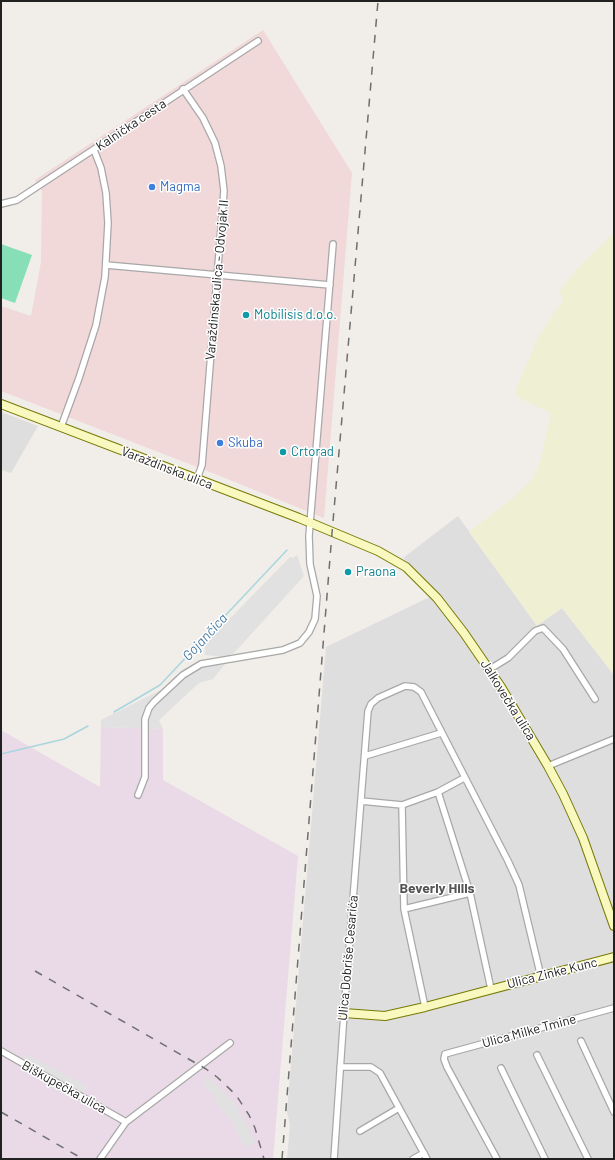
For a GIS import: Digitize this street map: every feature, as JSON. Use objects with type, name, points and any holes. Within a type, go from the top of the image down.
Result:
[{"type":"main road","name":"Varaždinska ulica","points":[[1,404],[197,479],[332,533]]},
{"type":"main road","name":"Jalkovečka ulica","points":[[332,533],[384,554],[411,571],[446,609],[490,669],[563,794],[583,838],[614,926]]},
{"type":"main road","name":"Ulica Zinke Kunc","points":[[344,1013],[385,1016],[425,1007],[614,957]]},
{"type":"street","name":"Kalnička cesta","points":[[1,204],[17,200],[94,150],[183,89],[258,41]]},
{"type":"street","name":"Varaždinska ulica - Odvojak II","points":[[183,89],[211,134],[221,166],[224,191],[202,465],[197,479]]},
{"type":"street","points":[[61,426],[96,326],[102,297],[106,265],[108,223],[106,193],[100,164],[94,150]]},
{"type":"street","points":[[138,795],[145,777],[146,714],[149,708],[167,690],[183,675],[201,664],[283,650],[300,643],[309,632],[315,619],[317,596],[310,564],[310,524],[333,244]]},
{"type":"street","points":[[106,265],[330,285]]},
{"type":"street","points":[[490,669],[508,658],[535,631],[543,628],[562,649],[595,700]]},
{"type":"street","name":"Ulica Dobriše Cesarića","points":[[334,1159],[368,711],[371,704],[378,698],[405,686],[414,686],[421,692],[519,885],[541,976]]},
{"type":"street","points":[[365,756],[441,733]]},
{"type":"street","points":[[548,766],[614,739]]},
{"type":"street","points":[[361,802],[402,805],[438,792],[464,778]]},
{"type":"street","name":"Ulica Zinke Kunc","points":[[438,792],[470,893],[491,989]]},
{"type":"street","points":[[402,805],[404,909],[425,1007]]},
{"type":"street","points":[[404,909],[470,893]]},
{"type":"street","name":"Ulica Milke Tmine","points":[[497,1159],[447,1067],[444,1059],[445,1054],[614,1008]]},
{"type":"street","points":[[581,1041],[614,1112]]},
{"type":"street","points":[[100,1159],[126,1122],[230,1043]]},
{"type":"street","name":"Biškupečka ulica","points":[[1,1052],[126,1122]]},
{"type":"street","points":[[537,1055],[588,1159]]},
{"type":"street","points":[[340,1067],[366,1067],[376,1069],[380,1073],[427,1159]]},
{"type":"street","points":[[501,1068],[545,1159]]},
{"type":"street","points":[[360,1131],[399,1108]]},
{"type":"street","points":[[413,1159],[424,1153]]},
{"type":"shaded area","points":[[263,30],[352,173],[324,518],[1,391],[1,306],[31,316],[41,262],[42,191],[35,180]]},
{"type":"shaded area","points":[[1,412],[38,426],[11,473],[1,470]]},
{"type":"shaded area","points":[[458,516],[537,625],[562,608],[614,675],[614,1159],[287,1159],[290,1125],[287,1112],[326,647],[436,594],[403,558]]},
{"type":"shaded area","points":[[297,555],[304,576],[234,653],[225,657],[205,655],[205,644],[290,557],[293,558]]},
{"type":"shaded area","points":[[202,659],[207,666],[225,664],[213,679],[199,683],[159,720],[163,729],[101,727],[101,720],[161,690],[182,670]]},
{"type":"shaded area","points":[[101,727],[163,729],[163,780],[298,856],[273,1159],[1,1159],[1,730],[100,787]]},
{"type":"shaded area","points":[[26,1054],[87,1086],[79,1102],[19,1068]]},
{"type":"shaded area","points":[[207,1076],[235,1103],[256,1142],[244,1147],[231,1120],[213,1100],[216,1096],[202,1084]]},
{"type":"green space","points":[[614,233],[614,675],[562,608],[537,626],[469,532],[512,499],[533,478],[540,462],[551,413],[521,399],[515,392],[538,337],[563,300],[559,291],[581,265]]},
{"type":"green space","points":[[1,244],[32,255],[15,303],[1,298]]},
{"type":"waterway","name":"Gojančica","points":[[114,712],[160,685],[287,550]]},
{"type":"waterway","name":"Gojančica","points":[[1,754],[64,739],[88,726]]},
{"type":"railway","points":[[282,1159],[332,533],[378,1]]},
{"type":"railway","points":[[35,971],[206,1069],[217,1077],[236,1095],[249,1115],[255,1128],[264,1159]]},
{"type":"railway","points":[[1,1112],[83,1159]]},
{"type":"place","name":"Magma","points":[[152,187]]},
{"type":"place","name":"Mobilisis d.o.o.","points":[[246,315]]},
{"type":"place","name":"Skuba","points":[[220,443]]},
{"type":"place","name":"Crtorad","points":[[283,452]]},
{"type":"place","name":"Praona","points":[[348,572]]},
{"type":"district","name":"Beverly Hills","points":[[437,888]]}]
